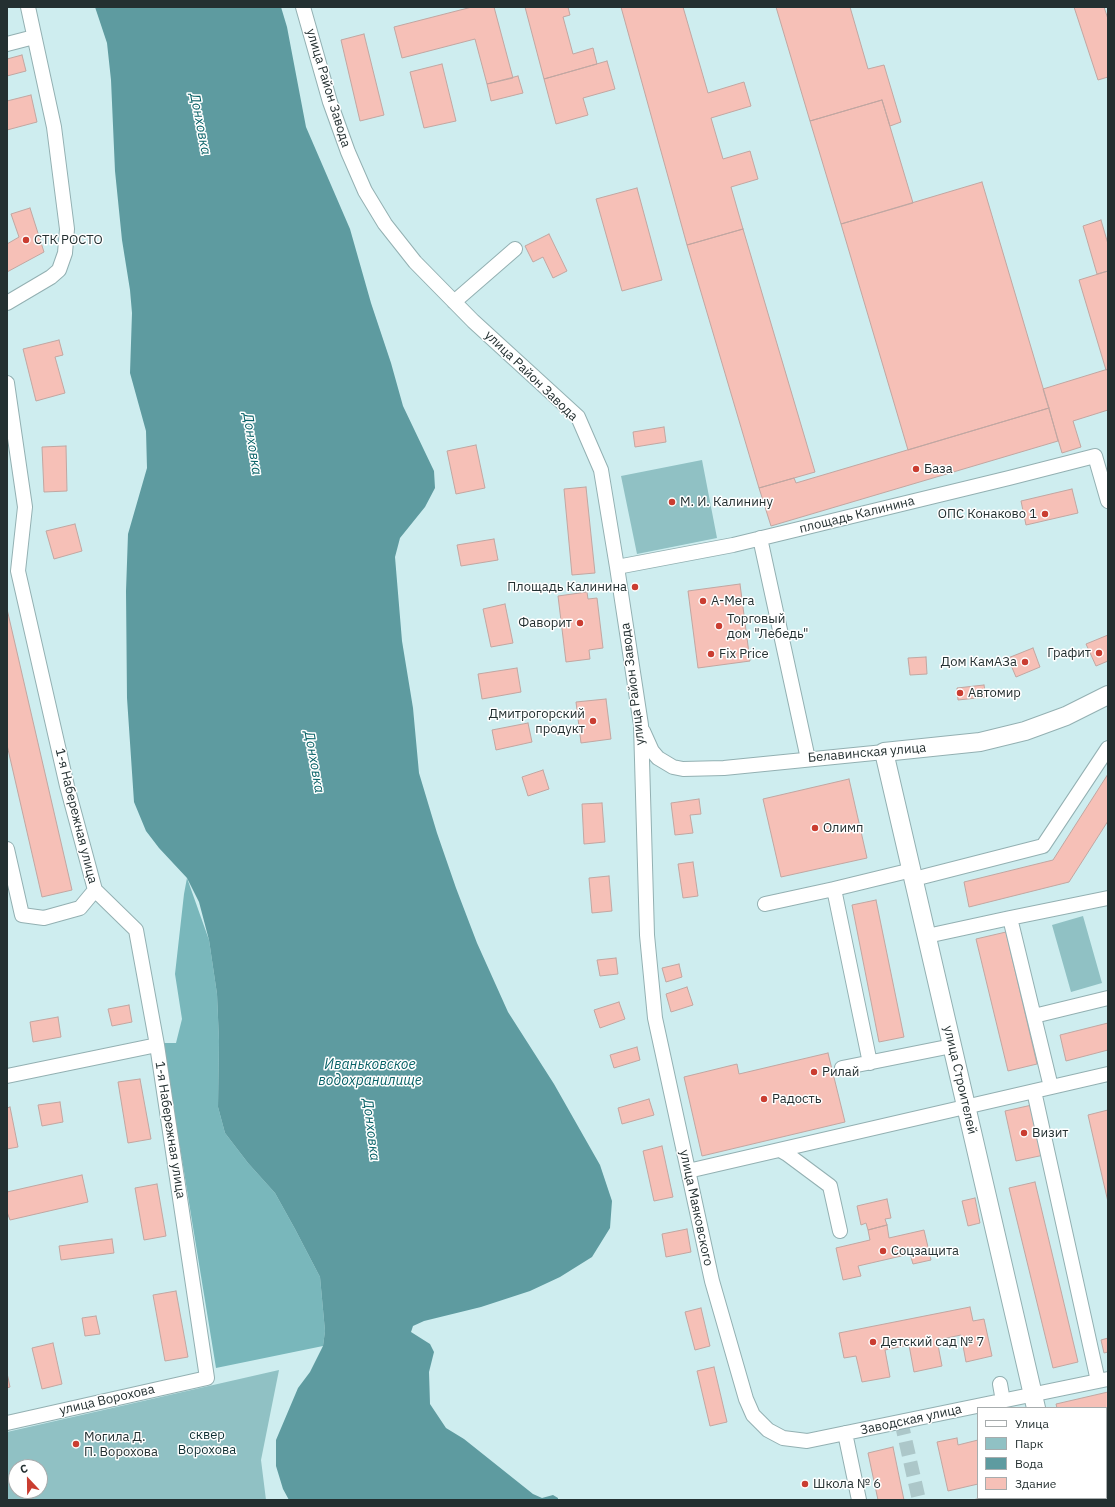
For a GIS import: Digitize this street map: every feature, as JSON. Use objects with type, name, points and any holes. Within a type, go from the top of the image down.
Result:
[{"type":"main road","name":"Белавинская улица","points":[[884,752],[980,742],[1025,731],[1066,716],[1108,695]]},
{"type":"main road","name":"улица Строителей","points":[[884,752],[1034,1402]]},
{"type":"street","points":[[7,303],[59,270],[65,253],[67,230],[54,127],[28,7]]},
{"type":"street","name":"улица Район Завода","points":[[303,7],[330,102],[348,152],[365,191],[385,224],[415,262],[454,302],[578,417],[601,470],[641,725],[647,935]]},
{"type":"street","points":[[7,44],[34,37]]},
{"type":"street","points":[[454,302],[515,249]]},
{"type":"street","name":"1-я Набережная улица","points":[[7,383],[25,507],[12,570],[43,676],[66,786],[95,890],[136,930],[157,1046],[207,1378]]},
{"type":"street","name":"площадь Калинина","points":[[617,567],[760,538],[1095,456],[1104,475]]},
{"type":"street","points":[[1104,475],[1108,501]]},
{"type":"street","points":[[760,538],[808,759]]},
{"type":"street","name":"Белавинская улица","points":[[641,725],[648,743],[655,754],[665,763],[678,768],[724,768],[884,752]]},
{"type":"street","points":[[765,904],[834,889],[913,875],[1043,846],[1108,748]]},
{"type":"street","points":[[7,849],[22,915],[44,918],[80,908],[95,890]]},
{"type":"street","points":[[834,889],[870,1062]]},
{"type":"street","points":[[927,936],[1108,898]]},
{"type":"street","points":[[1010,918],[1051,1087]]},
{"type":"street","name":"улица Маяковского","points":[[647,935],[656,1018],[712,1281],[713,1301],[746,1399],[753,1415],[768,1430],[783,1438],[807,1441]]},
{"type":"street","points":[[1034,1016],[1108,998]]},
{"type":"street","points":[[7,1076],[157,1046]]},
{"type":"street","points":[[842,1068],[952,1046]]},
{"type":"street","points":[[688,1171],[1108,1074]]},
{"type":"street","points":[[1034,1091],[1103,1380]]},
{"type":"street","points":[[780,1150],[830,1186],[840,1231]]},
{"type":"street","name":"улица Ворохова","points":[[7,1423],[207,1378]]},
{"type":"street","name":"Заводская улица","points":[[807,1441],[1003,1401],[1034,1402],[1103,1380]]},
{"type":"street","points":[[1000,1384],[1003,1401]]},
{"type":"street","points":[[845,1433],[859,1500]]},
{"type":"green space","points":[[702,460],[717,538],[637,554],[621,476]]},
{"type":"green space","points":[[1083,916],[1102,983],[1071,992],[1052,925]]},
{"type":"green space","name":"сквер Ворохова","points":[[279,1370],[261,1460],[266,1500],[7,1500],[7,1432]]},
{"type":"shaded area","points":[[187,878],[209,940],[217,994],[219,1041],[218,1107],[225,1133],[248,1163],[275,1193],[320,1277],[325,1331],[323,1346],[216,1368],[163,1043],[176,1043],[182,1019],[175,974]]},
{"type":"water","name":"Иваньковское водохранилище","points":[[95,7],[281,7],[287,27],[306,127],[350,229],[403,406],[434,471],[435,488],[425,507],[400,538],[395,557],[402,641],[413,708],[419,773],[437,833],[456,888],[477,943],[508,1012],[554,1084],[600,1165],[612,1201],[610,1228],[592,1257],[560,1277],[530,1291],[481,1307],[424,1321],[413,1326],[411,1332],[430,1344],[434,1352],[429,1372],[430,1404],[446,1428],[464,1439],[533,1494],[542,1498],[553,1495],[558,1498],[558,1500],[289,1500],[283,1489],[276,1466],[276,1440],[298,1388],[310,1372],[323,1346],[325,1331],[320,1277],[275,1193],[248,1163],[225,1133],[218,1107],[219,1041],[217,994],[209,940],[199,902],[187,878],[159,848],[146,831],[134,802],[127,698],[126,591],[128,534],[147,468],[146,431],[130,373],[132,313],[122,240],[115,171],[111,80],[107,43]]},
{"type":"building","points":[[472,7],[494,7],[513,78],[487,84],[475,39],[402,58],[394,27]]},
{"type":"building","points":[[525,7],[568,7],[570,15],[563,17],[573,54],[593,48],[597,64],[544,79]]},
{"type":"building","points":[[621,7],[683,7],[708,93],[744,82],[751,106],[711,118],[723,159],[750,151],[758,179],[731,187],[743,229],[687,245]]},
{"type":"building","points":[[776,7],[850,7],[868,69],[884,65],[901,122],[890,126],[882,100],[810,121]]},
{"type":"building","points":[[1074,7],[1104,7],[1108,19],[1108,77],[1098,80]]},
{"type":"building","points":[[364,34],[384,115],[360,121],[341,40]]},
{"type":"building","points":[[22,55],[26,71],[7,76],[7,59]]},
{"type":"building","points":[[607,61],[615,89],[583,98],[588,115],[556,124],[544,79]]},
{"type":"building","points":[[442,64],[456,121],[424,128],[410,72]]},
{"type":"building","points":[[518,76],[523,93],[491,101],[487,84]]},
{"type":"building","points":[[31,95],[37,122],[7,130],[7,101]]},
{"type":"building","points":[[882,100],[913,203],[841,224],[810,121]]},
{"type":"building","points":[[982,182],[1049,408],[908,450],[841,224]]},
{"type":"building","points":[[637,188],[662,280],[622,291],[596,199]]},
{"type":"building","name":"СТК РОСТО","points":[[30,208],[44,252],[7,272],[7,244],[19,237],[11,214]]},
{"type":"building","points":[[1101,220],[1108,244],[1108,271],[1097,274],[1083,226]]},
{"type":"building","points":[[743,229],[815,472],[759,488],[687,245]]},
{"type":"building","points":[[549,234],[567,271],[553,278],[543,257],[533,262],[525,246]]},
{"type":"building","points":[[1108,271],[1108,369],[1106,370],[1079,280]]},
{"type":"building","points":[[59,340],[63,355],[55,357],[65,393],[36,401],[23,349]]},
{"type":"building","points":[[1108,369],[1108,410],[1073,421],[1081,447],[1062,453],[1043,389]]},
{"type":"building","points":[[1049,408],[1058,441],[771,526],[759,488],[794,478],[796,483]]},
{"type":"building","points":[[664,427],[666,442],[635,447],[633,432]]},
{"type":"building","points":[[476,445],[485,488],[456,494],[447,451]]},
{"type":"building","points":[[66,446],[67,491],[44,492],[42,447]]},
{"type":"building","points":[[586,487],[595,573],[572,575],[564,489]]},
{"type":"building","points":[[1072,489],[1078,513],[1026,525],[1021,501]]},
{"type":"building","points":[[75,524],[82,551],[54,559],[46,531]]},
{"type":"building","points":[[494,539],[498,560],[461,566],[457,545]]},
{"type":"building","name":"Торговый дом \"Лебедь\"","points":[[740,584],[750,661],[698,668],[688,591]]},
{"type":"building","name":"Фаворит","points":[[587,592],[588,599],[597,598],[603,648],[589,650],[590,659],[566,662],[558,596]]},
{"type":"building","points":[[505,604],[513,643],[491,647],[483,609]]},
{"type":"building","points":[[7,609],[72,890],[42,897],[7,745]]},
{"type":"building","name":"Графит","points":[[1108,635],[1108,661],[1096,666],[1086,644]]},
{"type":"building","points":[[1033,648],[1040,667],[1016,677],[1008,658]]},
{"type":"building","points":[[926,657],[927,674],[910,675],[908,658]]},
{"type":"building","points":[[517,668],[521,692],[482,699],[478,674]]},
{"type":"building","points":[[984,685],[986,697],[958,700],[957,688]]},
{"type":"building","name":"Дмитрогорский продукт","points":[[606,699],[611,739],[581,743],[576,702]]},
{"type":"building","points":[[528,723],[532,742],[496,750],[492,730]]},
{"type":"building","points":[[543,770],[549,789],[528,796],[522,777]]},
{"type":"building","points":[[1108,774],[1108,821],[1069,882],[969,907],[964,882],[1053,860]]},
{"type":"building","name":"Олимп","points":[[849,779],[867,858],[781,877],[763,799]]},
{"type":"building","points":[[699,799],[701,814],[690,815],[693,833],[675,835],[671,803]]},
{"type":"building","points":[[602,803],[605,842],[584,844],[582,804]]},
{"type":"building","points":[[693,862],[698,896],[683,898],[678,864]]},
{"type":"building","points":[[609,876],[612,911],[592,913],[589,878]]},
{"type":"building","points":[[876,900],[904,1037],[879,1042],[852,905]]},
{"type":"building","points":[[1006,932],[1037,1064],[1008,1071],[976,939]]},
{"type":"building","points":[[616,958],[618,974],[600,976],[597,960]]},
{"type":"building","points":[[679,964],[682,977],[666,982],[662,968]]},
{"type":"building","points":[[687,987],[693,1005],[671,1012],[666,994]]},
{"type":"building","points":[[619,1002],[625,1019],[600,1028],[594,1010]]},
{"type":"building","points":[[129,1005],[132,1022],[112,1026],[108,1009]]},
{"type":"building","points":[[58,1017],[61,1037],[33,1042],[30,1022]]},
{"type":"building","points":[[1108,1023],[1108,1050],[1066,1061],[1060,1035]]},
{"type":"building","points":[[637,1047],[640,1060],[614,1068],[610,1055]]},
{"type":"building","name":"Радость","points":[[828,1053],[845,1122],[702,1156],[684,1077],[737,1064],[739,1074]]},
{"type":"building","points":[[140,1079],[151,1139],[128,1143],[118,1082]]},
{"type":"building","points":[[649,1099],[654,1115],[622,1124],[618,1108]]},
{"type":"building","points":[[60,1102],[63,1122],[42,1126],[38,1105]]},
{"type":"building","name":"Визит","points":[[1032,1105],[1044,1155],[1016,1161],[1005,1111]]},
{"type":"building","points":[[10,1107],[18,1147],[7,1149],[7,1108]]},
{"type":"building","points":[[1108,1110],[1108,1202],[1088,1115]]},
{"type":"building","points":[[662,1146],[673,1197],[654,1201],[643,1151]]},
{"type":"building","points":[[82,1175],[88,1202],[10,1220],[7,1212],[7,1192]]},
{"type":"building","points":[[1035,1182],[1078,1362],[1053,1368],[1009,1188]]},
{"type":"building","points":[[157,1184],[166,1236],[144,1240],[135,1188]]},
{"type":"building","points":[[975,1198],[980,1223],[968,1226],[962,1201]]},
{"type":"building","points":[[887,1199],[891,1218],[885,1219],[887,1225],[868,1230],[866,1223],[861,1225],[857,1206]]},
{"type":"building","name":"Соцзащита","points":[[887,1225],[889,1238],[924,1230],[931,1260],[913,1264],[910,1254],[858,1266],[861,1276],[843,1280],[836,1248],[870,1240],[868,1230]]},
{"type":"building","points":[[687,1229],[691,1252],[666,1257],[662,1234]]},
{"type":"building","points":[[112,1239],[114,1253],[61,1260],[59,1246]]},
{"type":"building","points":[[176,1291],[188,1357],[165,1361],[153,1295]]},
{"type":"building","points":[[970,1307],[973,1321],[984,1319],[992,1356],[966,1362],[961,1335],[937,1340],[942,1366],[914,1372],[909,1345],[885,1350],[890,1377],[862,1382],[856,1356],[844,1358],[839,1333]]},
{"type":"building","points":[[701,1308],[710,1346],[695,1350],[685,1312]]},
{"type":"building","points":[[96,1316],[100,1334],[85,1336],[82,1318]]},
{"type":"building","points":[[1108,1338],[1108,1352],[1104,1353],[1101,1340]]},
{"type":"building","points":[[53,1343],[62,1384],[42,1389],[32,1348]]},
{"type":"building","points":[[714,1367],[727,1422],[710,1426],[697,1371]]},
{"type":"building","points":[[7,1373],[10,1387],[7,1388]]},
{"type":"building","points":[[1108,1392],[1108,1448],[1107,1407],[1057,1407],[1056,1404]]},
{"type":"building","points":[[957,1438],[958,1445],[977,1440],[977,1484],[948,1491],[937,1442]]},
{"type":"building","points":[[893,1447],[904,1500],[878,1500],[868,1453]]},
{"type":"building","points":[[1107,1495],[1108,1500],[1082,1500],[1107,1499]]},
{"type":"building","points":[[977,1499],[1000,1500],[973,1500]]},
{"type":"tunnel","points":[[901,1421],[919,1500]]},
{"type":"place","name":"СТК РОСТО","points":[[26,240]]},
{"type":"place","name":"База","points":[[916,469]]},
{"type":"place","name":"М. И. Калинину","points":[[672,502]]},
{"type":"place","name":"ОПС Конаково 1","points":[[1045,514]]},
{"type":"place","name":"Площадь Калинина","points":[[635,587]]},
{"type":"place","name":"А-Мега","points":[[703,601]]},
{"type":"place","name":"Фаворит","points":[[580,623]]},
{"type":"place","name":"Торговый дом \"Лебедь\"","points":[[719,626]]},
{"type":"place","name":"Графит","points":[[1099,653]]},
{"type":"place","name":"Fix Price","points":[[711,654]]},
{"type":"place","name":"Дом КамАЗа","points":[[1025,662]]},
{"type":"place","name":"Автомир","points":[[960,693]]},
{"type":"place","name":"Дмитрогорский продукт","points":[[593,721]]},
{"type":"place","name":"Олимп","points":[[815,828]]},
{"type":"place","name":"Рилай","points":[[814,1072]]},
{"type":"place","name":"Радость","points":[[764,1099]]},
{"type":"place","name":"Визит","points":[[1024,1133]]},
{"type":"place","name":"Соцзащита","points":[[883,1251]]},
{"type":"place","name":"Детский сад № 7","points":[[873,1342]]},
{"type":"place","name":"Могила Д. П. Ворохова","points":[[76,1444]]},
{"type":"place","name":"Школа № 6","points":[[805,1484]]},
{"type":"water label","name":"Донховка","points":[[200,124]]},
{"type":"water label","name":"Донховка","points":[[252,444]]},
{"type":"water label","name":"Донховка","points":[[314,762]]},
{"type":"water label","name":"Донховка","points":[[371,1130]]}]
